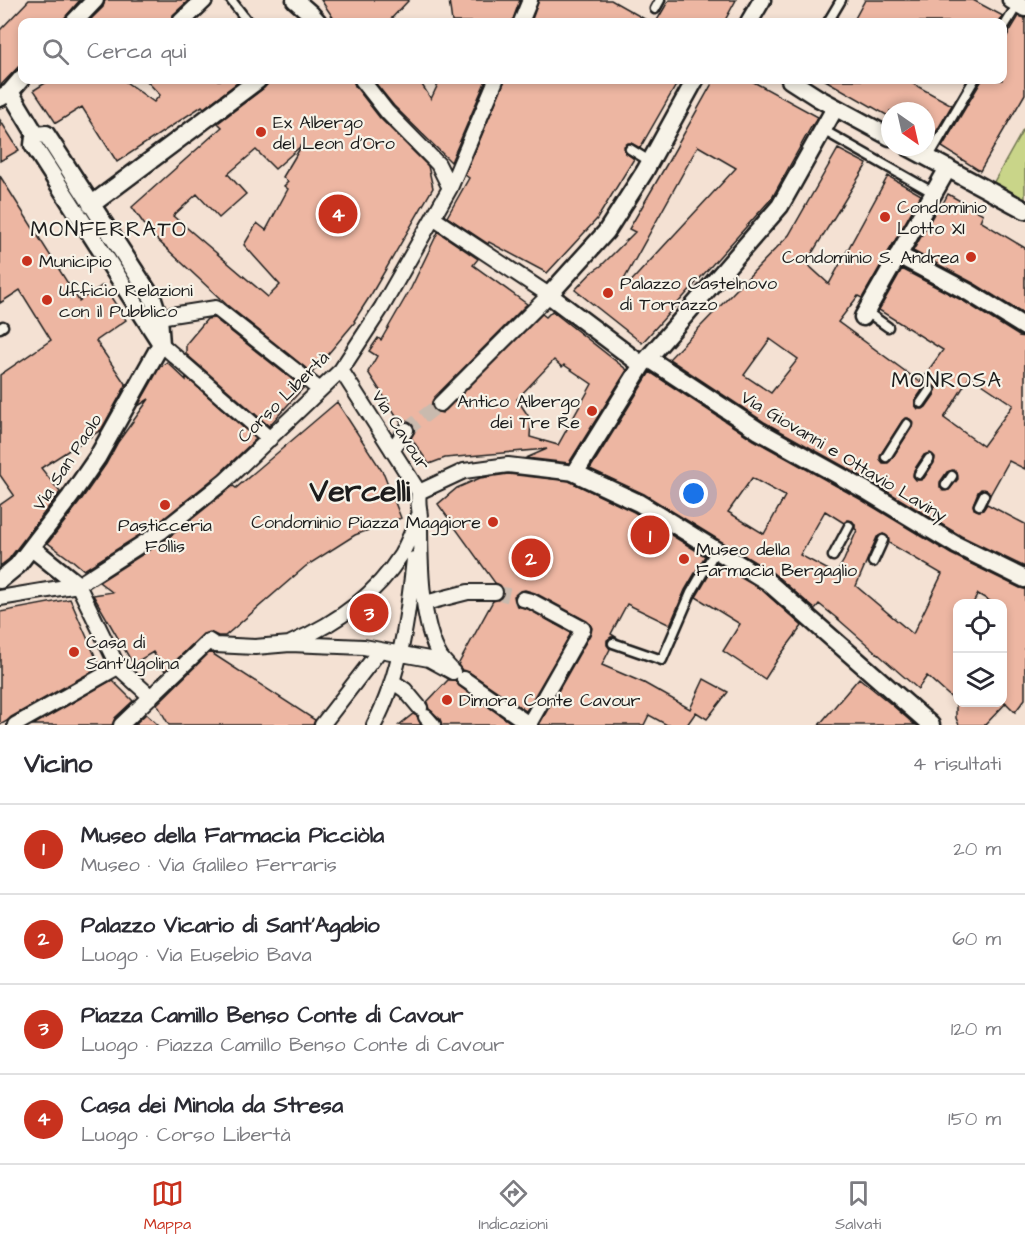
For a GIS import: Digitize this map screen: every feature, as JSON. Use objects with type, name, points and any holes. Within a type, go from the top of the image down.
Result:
[{"type":"street","points":[[80,18],[95,0]]},
{"type":"street","points":[[185,18],[204,0]]},
{"type":"street","points":[[295,0],[314,18]]},
{"type":"street","points":[[523,18],[530,0]]},
{"type":"street","points":[[751,18],[762,0]]},
{"type":"street","points":[[18,82],[5,95],[36,135]]},
{"type":"street","points":[[91,205],[253,84]]},
{"type":"street","points":[[365,84],[387,112],[438,164],[450,188]]},
{"type":"street","name":"Corso Libertà","points":[[0,598],[78,585],[162,531],[225,481],[341,370],[434,218],[450,188],[494,84]]},
{"type":"street","points":[[440,404],[549,295],[606,232],[651,162],[693,84]]},
{"type":"street","points":[[799,84],[835,108],[881,132]]},
{"type":"street","points":[[575,473],[645,362],[780,206],[835,108]]},
{"type":"street","points":[[36,135],[46,134],[153,299],[159,317],[161,344]]},
{"type":"street","points":[[36,135],[33,145],[161,344],[270,439]]},
{"type":"street","points":[[924,156],[1025,210]]},
{"type":"street","points":[[865,314],[948,168]]},
{"type":"street","name":"Via Giovanni e Ottavio Laviny","points":[[434,218],[645,362],[759,431],[898,510],[925,521],[1025,579]]},
{"type":"street","points":[[898,255],[970,293],[1025,327]]},
{"type":"street","points":[[159,317],[216,308],[320,390]]},
{"type":"street","name":"Via San Paolo","points":[[0,580],[17,567],[97,458],[161,344]]},
{"type":"street","name":"Via Cavour","points":[[341,370],[419,492],[417,504],[420,512]]},
{"type":"street","points":[[392,450],[406,430]]},
{"type":"street","points":[[419,492],[464,471],[508,465],[575,473],[639,503],[768,582],[932,725]]},
{"type":"street","points":[[121,725],[209,641],[215,645],[255,647],[290,644],[364,647],[429,659],[453,672],[441,657],[432,638],[420,560],[420,512]]},
{"type":"street","points":[[290,644],[316,632],[349,611],[379,583],[402,554],[420,512]]},
{"type":"street","points":[[374,725],[400,654],[420,512]]},
{"type":"street","points":[[32,548],[78,585],[118,667],[151,697]]},
{"type":"street","points":[[425,603],[468,592],[495,592]]},
{"type":"street","points":[[464,679],[530,725],[586,630],[523,599]]},
{"type":"street","points":[[322,725],[380,650]]},
{"type":"street","points":[[15,725],[118,667]]},
{"type":"street","points":[[392,681],[405,690],[427,717]]},
{"type":"lane","points":[[231,0],[245,18]]},
{"type":"lane","points":[[655,9],[660,0]]},
{"type":"lane","points":[[830,18],[841,0]]},
{"type":"lane","points":[[1007,22],[1018,4]]},
{"type":"lane","points":[[928,158],[972,84]]},
{"type":"lane","points":[[822,130],[934,193]]},
{"type":"lane","points":[[630,149],[651,162]]},
{"type":"lane","points":[[865,314],[888,327]]},
{"type":"lane","points":[[921,403],[930,390]]},
{"type":"lane","points":[[886,457],[907,424]]},
{"type":"lane","points":[[919,474],[929,459]]},
{"type":"lane","points":[[946,485],[952,476]]},
{"type":"lane","points":[[979,505],[984,495]]},
{"type":"lane","points":[[833,556],[849,526]]},
{"type":"lane","points":[[873,562],[884,540]]},
{"type":"lane","points":[[613,642],[662,660],[691,593],[716,550]]},
{"type":"green space","points":[[1025,130],[1025,204],[990,189]]},
{"type":"building","points":[[29,0],[80,0],[64,18],[18,18],[18,67],[0,86],[0,30]]},
{"type":"building","points":[[105,0],[189,0],[172,18],[92,18],[103,7]]},
{"type":"building","points":[[321,0],[409,0],[392,18],[333,18]]},
{"type":"building","points":[[449,0],[520,0],[513,18],[451,18]]},
{"type":"building","points":[[539,0],[611,0],[643,18],[532,18]]},
{"type":"building","points":[[669,0],[736,0],[726,18],[658,18]]},
{"type":"building","points":[[865,0],[973,0],[1003,16],[1002,18],[855,18]]},
{"type":"building","points":[[1019,16],[1025,18],[1025,94],[980,171],[942,147],[980,84],[1007,84],[1007,36]]},
{"type":"building","points":[[44,84],[129,84],[154,102],[160,95],[150,84],[236,84],[204,108],[202,106],[117,162],[82,107],[56,123],[34,90]]},
{"type":"building","points":[[267,84],[354,84],[380,118],[428,166],[433,188],[355,322],[312,373],[227,305],[151,234],[132,207],[222,127],[218,123]],"holes":[[[302,145],[283,177],[288,182],[284,186],[288,189],[266,230],[257,223],[244,245],[280,285],[268,297],[173,216],[197,194],[219,218],[246,194],[228,174],[256,150],[275,169]]]},
{"type":"building","points":[[376,84],[422,84],[431,99],[438,84],[484,84],[451,162],[394,106]]},
{"type":"building","points":[[503,84],[677,84],[640,148],[631,143],[624,146],[625,152],[634,159],[597,219],[547,273],[489,242],[488,244],[447,217],[469,178],[465,175]]},
{"type":"building","points":[[712,84],[757,84],[818,117],[772,198],[642,343],[575,290],[635,232],[629,229]],"holes":[[[698,146],[736,168],[625,288],[621,285]]]},
{"type":"building","points":[[832,84],[913,84],[952,105],[935,134],[935,102],[881,102],[881,112]]},
{"type":"building","points":[[0,120],[19,150],[0,161]]},
{"type":"building","points":[[838,149],[867,164],[806,263],[829,284],[888,176],[921,195],[862,298],[858,296],[838,322],[920,382],[943,350],[879,310],[902,269],[965,302],[1019,336],[1025,337],[1025,469],[1009,461],[990,495],[987,490],[981,489],[973,505],[974,509],[979,511],[983,510],[987,504],[1025,524],[1025,567],[961,536],[870,481],[764,422],[669,359],[789,235]],"holes":[[[770,339],[798,359],[771,393],[744,375]],[[970,376],[1013,405],[983,446],[944,418]],[[931,384],[936,388],[935,394],[923,409],[918,409],[915,405],[916,399],[925,386]],[[908,418],[912,421],[912,427],[891,460],[883,463],[880,459],[881,454],[902,421]],[[930,453],[935,457],[934,463],[921,480],[916,480],[913,476],[914,470],[924,455]],[[953,470],[957,473],[958,479],[949,490],[943,491],[940,482],[947,472]]]},
{"type":"building","points":[[0,176],[79,301],[103,285],[126,320],[96,341],[126,385],[101,430],[41,468],[60,492],[9,559],[0,566],[0,505],[14,495],[0,475],[0,375],[51,340],[20,290],[0,303]]},
{"type":"building","name":"Condominio S. Andrea","points":[[948,194],[983,214],[980,221],[1025,248],[1025,315],[975,284],[913,251],[939,205],[941,207]]},
{"type":"building","points":[[438,232],[478,259],[473,265],[527,304],[434,398],[431,406],[434,411],[442,413],[446,410],[542,314],[546,317],[552,311],[627,370],[569,463],[526,458],[547,449],[445,458],[429,464],[411,438],[415,431],[414,426],[407,421],[401,423],[368,372],[377,356],[369,351],[378,338],[381,340],[411,288]],"holes":[[[554,360],[562,367],[564,365],[592,384],[558,445],[530,437],[531,420],[517,399]]]},
{"type":"building","points":[[214,318],[303,388],[269,426],[186,354],[186,344],[207,319]]},
{"type":"building","points":[[167,362],[256,439],[219,474],[157,524],[84,570],[48,543],[79,503],[149,399],[138,406],[160,367]]},
{"type":"building","points":[[650,372],[754,440],[860,499],[951,554],[1025,589],[1025,699],[1015,712],[1007,704],[1007,599],[986,599],[978,594],[975,599],[953,599],[953,699],[927,676],[918,689],[819,604],[815,609],[773,573],[644,494],[590,469]],"holes":[[[752,478],[785,496],[764,534],[728,512]],[[825,511],[844,523],[848,520],[852,521],[857,530],[836,574],[800,555]],[[883,534],[888,537],[889,543],[942,574],[913,634],[856,586],[877,537]]]},
{"type":"building","points":[[337,402],[384,474],[401,518],[355,535],[306,566],[225,636],[218,636],[210,632],[203,634],[165,671],[153,652],[133,664],[93,595],[112,592],[99,582],[167,539],[233,486],[236,488]]},
{"type":"building","points":[[508,474],[569,481],[634,512],[705,556],[685,590],[670,625],[627,604],[611,634],[616,637],[607,640],[610,649],[602,665],[644,683],[690,709],[704,679],[728,692],[707,719],[696,712],[687,725],[667,725],[649,715],[644,725],[539,725],[592,628],[587,621],[525,590],[514,596],[517,606],[528,609],[571,633],[526,711],[469,672],[462,670],[458,665],[493,601],[500,599],[504,591],[500,585],[495,583],[438,504],[457,488],[480,478]]},
{"type":"building","points":[[716,563],[762,590],[802,626],[765,679],[723,651],[740,624],[696,597]]},
{"type":"building","points":[[70,599],[100,667],[0,725],[0,612]]},
{"type":"building","points":[[210,652],[315,720],[313,725],[169,725],[157,704]]},
{"type":"building","points":[[859,678],[891,704],[915,725],[819,725]]},
{"type":"building","points":[[112,680],[133,701],[115,718],[112,725],[33,725]]},
{"type":"building","points":[[448,680],[455,680],[459,686],[514,725],[442,725],[440,719],[429,709],[427,702]]},
{"type":"building","points":[[956,707],[1002,707],[985,725],[959,725],[956,718]]},
{"type":"building","points":[[146,714],[158,725],[134,725]]},
{"type":"building","points":[[413,714],[417,716],[421,725],[399,725]]},
{"type":"tunnel","points":[[406,430],[440,404]]},
{"type":"tunnel","points":[[495,592],[523,599]]},
{"type":"place","name":"Ex Albergo del Leon d'Oro","points":[[261,132]]},
{"type":"place","name":"Casa dei Minola da Stresa","points":[[338,214]]},
{"type":"place","name":"Condominio Lotto XI","points":[[885,217]]},
{"type":"place","name":"Condominio S. Andrea","points":[[971,257]]},
{"type":"place","name":"Municipio","points":[[27,261]]},
{"type":"place","name":"Palazzo Castelnovo di Torrazzo","points":[[608,293]]},
{"type":"place","name":"Ufficio Relazioni con il Pubblico","points":[[47,300]]},
{"type":"place","name":"Antico Albergo dei Tre Re","points":[[592,411]]},
{"type":"place","name":"Pasticceria Follis","points":[[165,505]]},
{"type":"place","name":"Condominio Piazza Maggiore","points":[[493,522]]},
{"type":"place","name":"Museo della Farmacia Picciòla","points":[[650,535]]},
{"type":"place","name":"Palazzo Vicario di Sant'Agabio","points":[[531,558]]},
{"type":"place","name":"Museo della Farmacia Bergaglio","points":[[684,559]]},
{"type":"place","name":"Piazza Camillo Benso Conte di Cavour","points":[[369,613]]},
{"type":"place","name":"Casa di Sant'Ugolina","points":[[74,652]]},
{"type":"place","name":"Dimora Conte Cavour","points":[[447,700]]},
{"type":"district","name":"MONFERRATO","points":[[109,229]]},
{"type":"district","name":"MONROSA","points":[[947,380]]},
{"type":"district","name":"Vercelli","points":[[360,491]]}]
